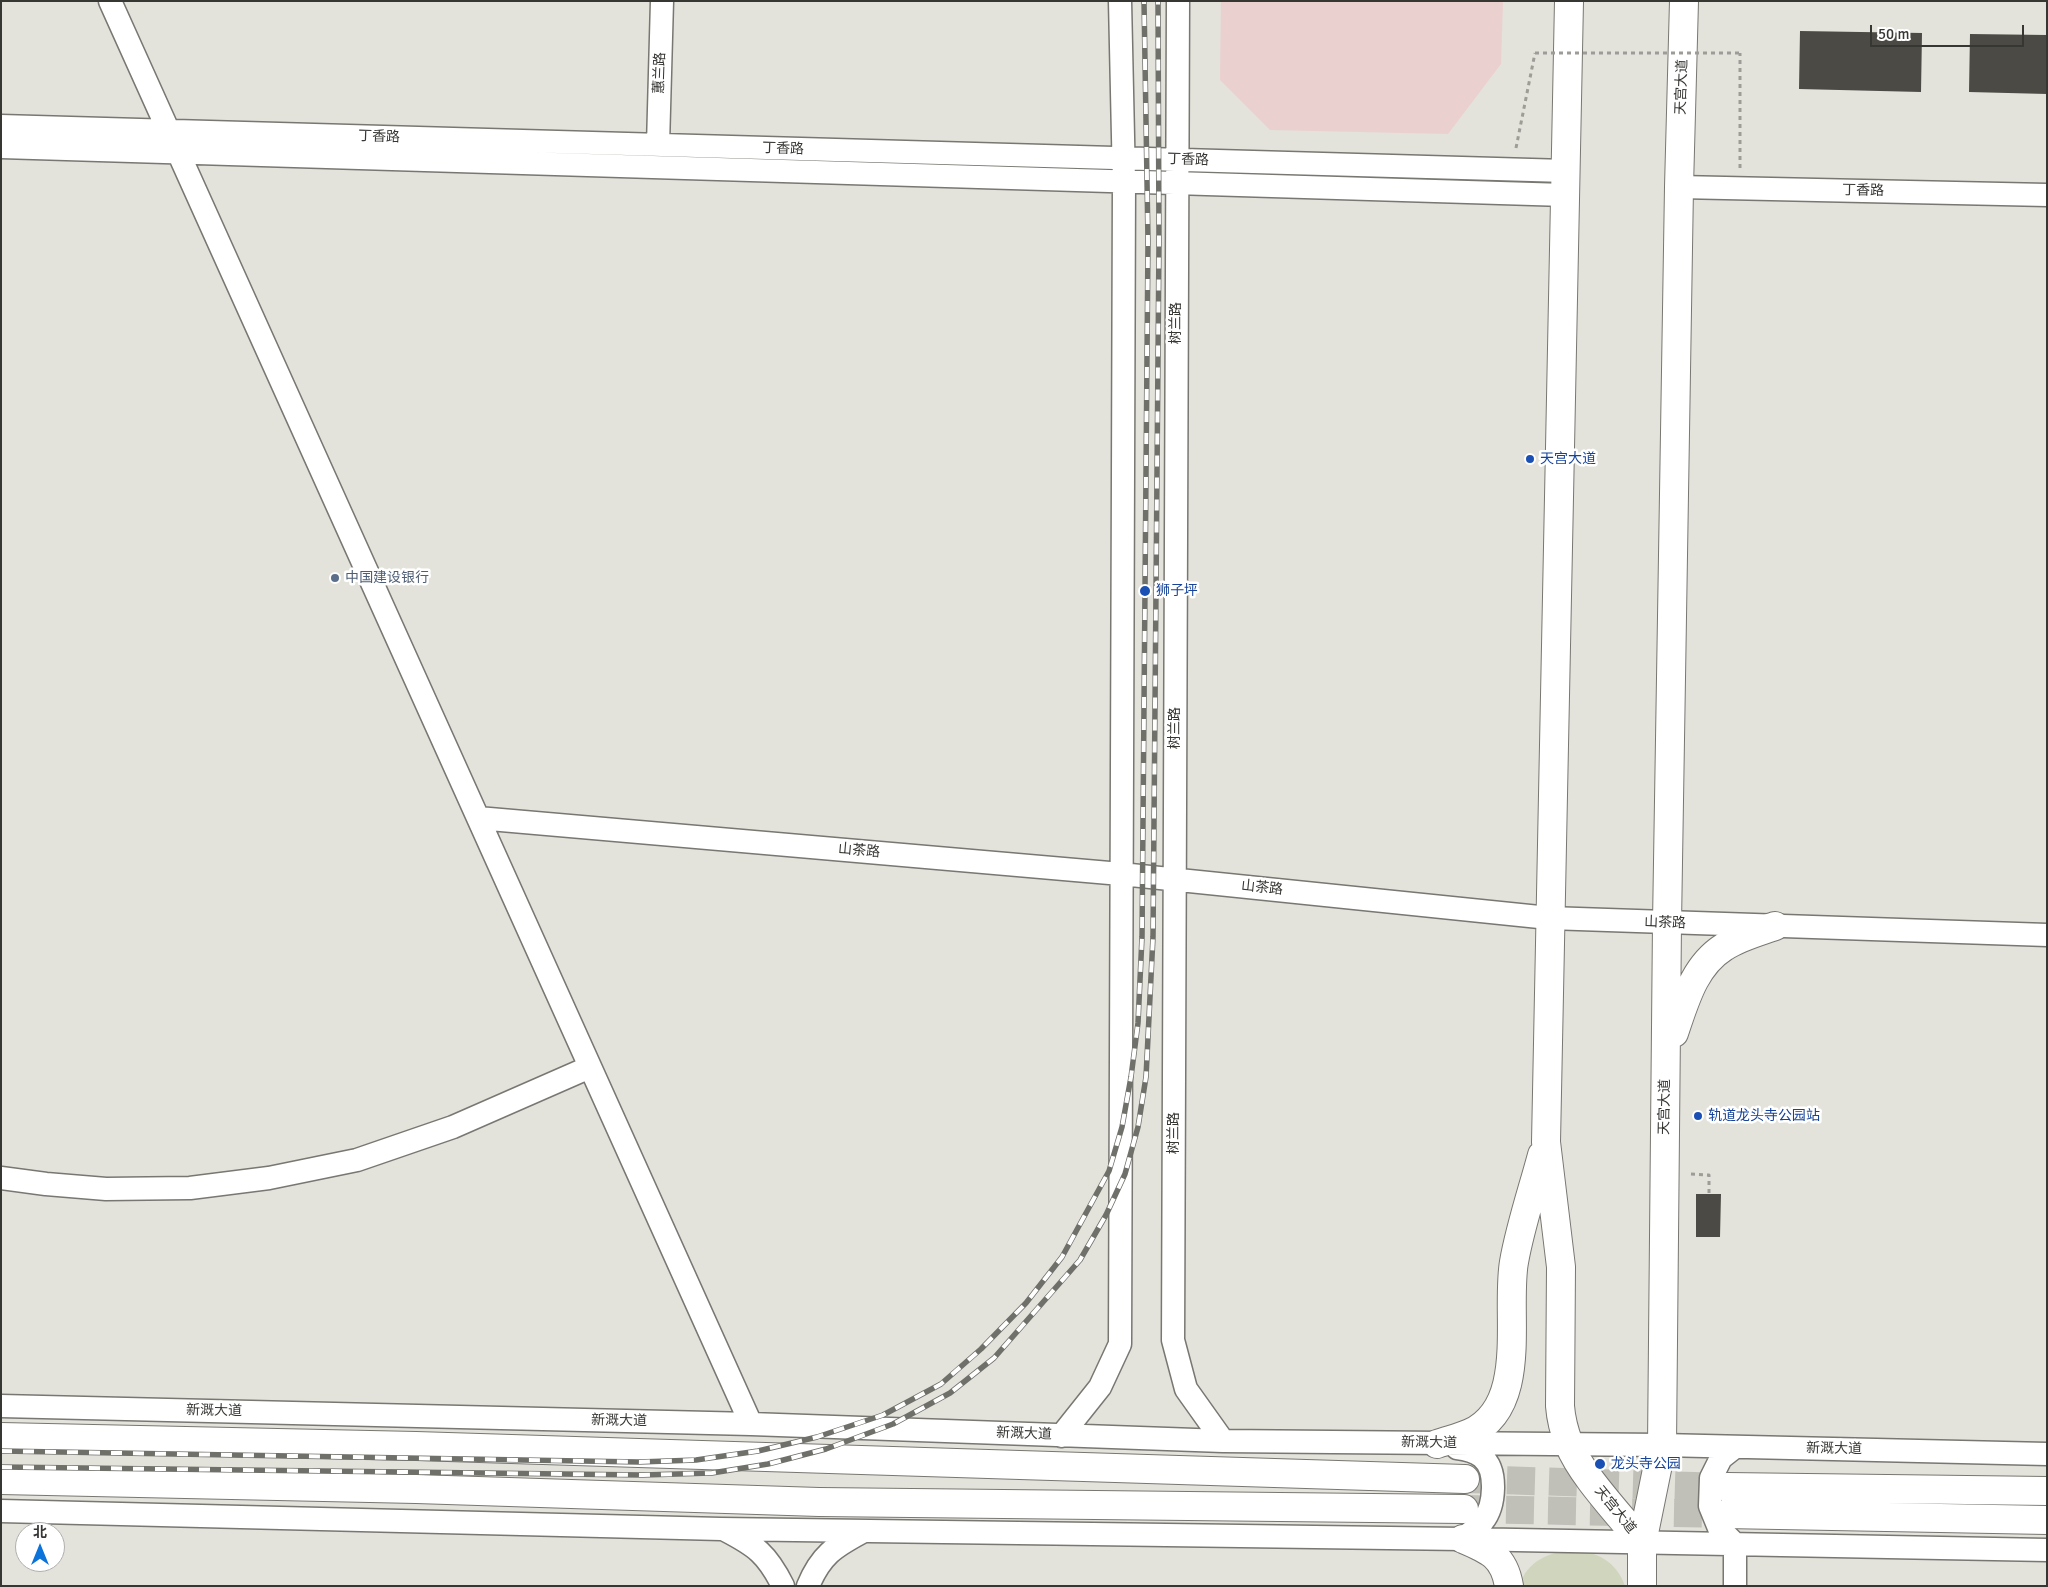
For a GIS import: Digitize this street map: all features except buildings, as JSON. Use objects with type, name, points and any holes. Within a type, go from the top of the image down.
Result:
[{"type":"main road","name":"天宫大道","points":[[1569,1],[1549,918],[1546,1142],[1561,1267],[1560,1406],[1569,1444],[1587,1475],[1642,1543]]},
{"type":"main road","name":"天宫大道","points":[[1642,1543],[1662,1445],[1667,923],[1679,187],[1684,1]]},
{"type":"main road","points":[[1666,1058],[1688,992],[1703,968],[1724,947],[1775,926]]},
{"type":"main road","points":[[1437,1444],[1470,1433],[1484,1423],[1497,1409],[1505,1392],[1511,1357],[1514,1263],[1546,1142]]},
{"type":"main road","points":[[1,1437],[416,1446],[1466,1479]]},
{"type":"main road","points":[[1,1480],[416,1489],[819,1502],[1464,1509]]},
{"type":"main road","points":[[1727,1487],[2047,1491]]},
{"type":"main road","points":[[1725,1514],[2047,1520]]},
{"type":"main road","points":[[1463,1539],[1486,1549],[1499,1559],[1506,1572],[1509,1586]]},
{"type":"main road","points":[[1642,1543],[1642,1586]]},
{"type":"street","points":[[110,1],[751,1424]]},
{"type":"street","name":"蕙兰路","points":[[658,145],[662,1]]},
{"type":"street","name":"树兰路","points":[[1178,1],[1173,1340],[1186,1389],[1223,1441]]},
{"type":"street","points":[[1061,1436],[1100,1387],[1120,1344],[1124,159],[1120,2]]},
{"type":"street","name":"丁香路","points":[[1,126],[1512,170],[1565,183]]},
{"type":"street","name":"丁香路","points":[[1,147],[1124,182],[1565,183]]},
{"type":"street","name":"丁香路","points":[[1679,187],[2047,195]]},
{"type":"street","name":"山茶路","points":[[478,818],[1121,874],[1549,918],[2047,935]]},
{"type":"street","points":[[1,1178],[106,1188],[190,1188],[269,1178],[357,1160],[453,1127],[590,1066]]},
{"type":"street","name":"新溉大道","points":[[7,1410],[751,1424],[1223,1441],[1662,1445],[2047,1454]]},
{"type":"street","points":[[1437,1444],[1471,1450],[1483,1457],[1493,1477],[1492,1502],[1483,1522],[1463,1539]]},
{"type":"street","points":[[1735,1447],[1720,1458],[1711,1478],[1710,1506],[1719,1528],[1735,1544],[1735,1586]]},
{"type":"street","points":[[8,1509],[721,1529],[1463,1539],[2047,1550]]},
{"type":"street","points":[[721,1529],[750,1542],[767,1558],[783,1586]]},
{"type":"street","points":[[808,1586],[823,1558],[838,1545],[864,1531]]},
{"type":"path","points":[[1512,170],[1535,53],[1740,53],[1740,189]]},
{"type":"path","points":[[1691,1174],[1709,1175],[1709,1194]]},
{"type":"shaded area","points":[[1221,1],[1503,1],[1501,64],[1448,134],[1270,130],[1220,80]]},
{"type":"green space","points":[[1572,1549],[1597,1555],[1604,1559],[1616,1570],[1625,1586],[1519,1586],[1533,1564],[1554,1553]]},
{"type":"tunnel","points":[[1465,1479],[1727,1487]]},
{"type":"tunnel","points":[[1464,1509],[1725,1514]]},
{"type":"railway","points":[[1,1451],[639,1462],[696,1460],[758,1451],[817,1437],[883,1415],[941,1384],[981,1349],[1026,1303],[1062,1257],[1109,1171],[1122,1127],[1138,1023],[1142,937],[1148,241],[1144,1]]},
{"type":"railway","points":[[1,1467],[643,1475],[712,1473],[768,1464],[826,1449],[893,1424],[950,1393],[994,1358],[1080,1260],[1106,1215],[1125,1174],[1138,1127],[1146,1077],[1153,937],[1159,242],[1158,1]]},
{"type":"place","name":"天宫大道","points":[[1530,459]]},
{"type":"place","name":"中国建设银行","points":[[335,578]]},
{"type":"place","name":"狮子坪","points":[[1145,591]]},
{"type":"place","name":"轨道龙头寺公园站","points":[[1698,1116]]},
{"type":"place","name":"龙头寺公园","points":[[1600,1464]]}]
